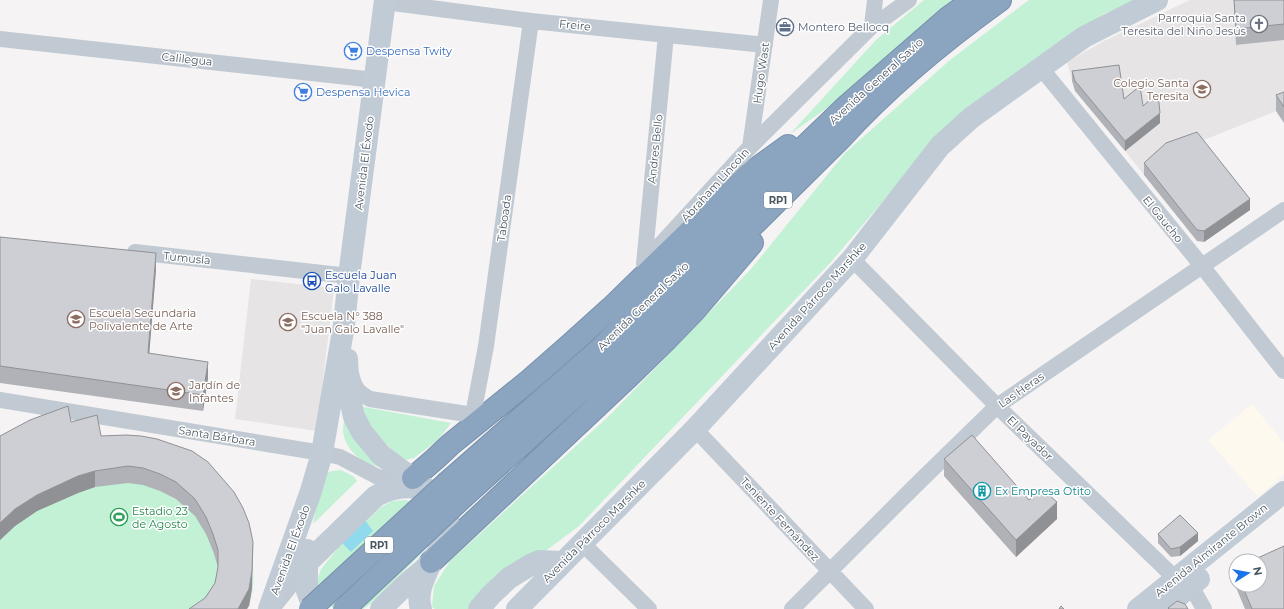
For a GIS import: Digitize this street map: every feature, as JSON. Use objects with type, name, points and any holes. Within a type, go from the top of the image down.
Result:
[{"type":"highway","name":"Avenida General Savio","points":[[344,609],[464,496],[557,400],[600,349],[653,298],[772,177],[848,104],[948,18],[973,0]]},
{"type":"highway","name":"Avenida General Savio","points":[[310,609],[448,482],[557,400],[664,313],[840,139],[859,118],[950,37],[1000,0]]},
{"type":"highway","points":[[410,485],[477,417],[530,380],[611,308],[748,175],[848,104]]},
{"type":"highway","points":[[431,562],[628,377],[694,311],[793,194],[819,159]]},
{"type":"main road","name":"Avenida Párroco Marshke","points":[[516,609],[695,429],[852,259],[940,146],[971,118],[1084,37],[1157,0]]},
{"type":"main road","name":"Avenida El Éxodo","points":[[269,609],[311,491],[322,453],[344,326],[349,276],[385,1]]},
{"type":"main road","name":"Avenida El Éxodo","points":[[344,326],[349,394],[354,417],[358,425],[367,439],[410,485],[433,493],[445,507],[448,516],[444,537],[439,550],[431,562]]},
{"type":"main road","points":[[306,564],[376,496],[410,485]]},
{"type":"main road","name":"Avenida El Éxodo","points":[[311,491],[306,564],[307,591],[314,609]]},
{"type":"main road","name":"Avenida Almirante Brown","points":[[1163,609],[1184,582],[1284,492]]},
{"type":"main road","name":"Avenida Almirante Brown","points":[[1138,609],[1184,582],[1284,510]]},
{"type":"main road","points":[[381,609],[431,562]]},
{"type":"main road","points":[[421,609],[419,591],[431,562]]},
{"type":"main road","points":[[479,609],[509,578],[532,564],[539,562],[562,562]]},
{"type":"street","name":"Hugo Wast","points":[[750,146],[771,0]]},
{"type":"street","points":[[872,26],[875,0]]},
{"type":"street","name":"Abraham Lincoln","points":[[530,380],[542,362],[644,264],[750,146],[872,26],[883,20],[909,0]]},
{"type":"street","name":"Freire","points":[[385,1],[531,21],[764,45]]},
{"type":"street","name":"Taboada","points":[[477,417],[531,21]]},
{"type":"street","name":"Andres Bello","points":[[644,264],[666,35]]},
{"type":"street","name":"Calilegua","points":[[0,38],[375,80]]},
{"type":"street","name":"El Gaucho","points":[[1041,68],[1202,266],[1284,371]]},
{"type":"street","name":"Las Heras","points":[[792,609],[997,406],[1284,210]]},
{"type":"street","name":"Tumusla","points":[[119,251],[349,276]]},
{"type":"street","name":"El Payador","points":[[852,259],[997,406],[1184,582],[1204,609]]},
{"type":"street","points":[[346,356],[353,382],[362,394],[370,399],[477,417]]},
{"type":"street","name":"Santa Bárbara","points":[[0,400],[322,453],[340,457],[378,477],[410,485]]},
{"type":"street","name":"Teniente Fernández","points":[[695,429],[829,572],[866,609]]},
{"type":"street","points":[[582,543],[649,609]]},
{"type":"street","points":[[269,609],[306,564]]},
{"type":"shaded area","name":"Colegio Santa Teresita","points":[[1190,0],[1264,0],[1234,9],[1236,45],[1284,40],[1284,108],[1166,155],[1144,175],[1125,151],[1124,109],[1072,81],[1067,62],[1104,41]]},
{"type":"shaded area","name":"Escuela N° 388 \"Juan Galo Lavalle\"","points":[[251,279],[334,288],[317,431],[235,419]]},
{"type":"shaded area","points":[[1252,404],[1284,443],[1284,474],[1258,497],[1208,440]]},
{"type":"green space","points":[[924,0],[961,0],[863,83],[790,134],[876,40]]},
{"type":"green space","points":[[1029,0],[1136,0],[1104,14],[1048,52],[950,123],[831,262],[579,526],[468,609],[435,609],[432,607],[434,586],[450,561],[609,416],[751,269],[845,153],[950,60]]},
{"type":"green space","points":[[364,407],[451,423],[438,440],[414,458],[405,460],[398,457],[361,415],[361,409]]},
{"type":"green space","points":[[345,417],[381,467],[368,463],[351,450],[344,437],[343,428]]},
{"type":"green space","name":"Estadio 23 de Agosto","points":[[0,453],[101,453],[249,540],[253,565],[253,584],[250,602],[247,609],[0,609]]},
{"type":"green space","points":[[341,470],[353,476],[357,481],[313,524],[322,474]]},
{"type":"green space","points":[[406,500],[419,505],[430,542],[424,551],[373,602],[363,609],[335,609],[326,603],[319,593],[317,581],[321,569],[340,546],[380,508],[392,501]]},
{"type":"water","points":[[365,520],[373,531],[351,552],[342,543]]},
{"type":"building","points":[[1234,0],[1284,0],[1284,24],[1236,29]]},
{"type":"building","points":[[1119,65],[1124,99],[1140,86],[1143,106],[1158,93],[1160,113],[1125,141],[1075,81],[1072,71]]},
{"type":"building","points":[[1284,92],[1284,107],[1276,95]]},
{"type":"building","points":[[1197,132],[1250,199],[1204,231],[1197,230],[1144,163],[1166,143]]},
{"type":"building","name":"Escuela Secundaria Polivalente de Arte","points":[[0,237],[156,253],[148,353],[208,362],[203,395],[0,366]]},
{"type":"building","points":[[68,406],[71,422],[97,415],[101,436],[141,436],[157,439],[192,451],[208,462],[234,492],[249,523],[253,542],[252,571],[249,589],[238,609],[189,609],[205,598],[215,583],[218,567],[218,550],[206,517],[195,499],[176,482],[160,474],[143,468],[128,466],[95,471],[78,476],[37,495],[15,509],[0,523],[0,436],[30,420]]},
{"type":"building","points":[[972,435],[1029,500],[1042,489],[1057,502],[1016,540],[944,459]]},
{"type":"building","points":[[1180,515],[1198,533],[1180,547],[1171,549],[1158,534]]},
{"type":"building","points":[[1284,546],[1284,609],[1252,609],[1245,593],[1268,593],[1268,553]]},
{"type":"building","points":[[1177,601],[1185,604],[1188,609],[1168,608]]},
{"type":"place","name":"Parroquia Santa Teresita del Niño Jesús","points":[[1259,24]]},
{"type":"place","name":"Montero Bellocq","points":[[785,27]]},
{"type":"place","name":"Despensa Twity","points":[[353,51]]},
{"type":"place","name":"Colegio Santa Teresita","points":[[1202,89]]},
{"type":"place","name":"Despensa Hevica","points":[[303,92]]},
{"type":"place","name":"Escuela Juan Galo Lavalle","points":[[312,281]]},
{"type":"place","name":"Escuela Secundaria Polivalente de Arte","points":[[76,319]]},
{"type":"place","name":"Escuela N° 388 \"Juan Galo Lavalle\"","points":[[288,322]]},
{"type":"place","name":"Jardín de Infantes","points":[[176,391]]},
{"type":"place","name":"Ex Empresa Otito","points":[[982,491]]},
{"type":"place","name":"Estadio 23 de Agosto","points":[[119,517]]}]
